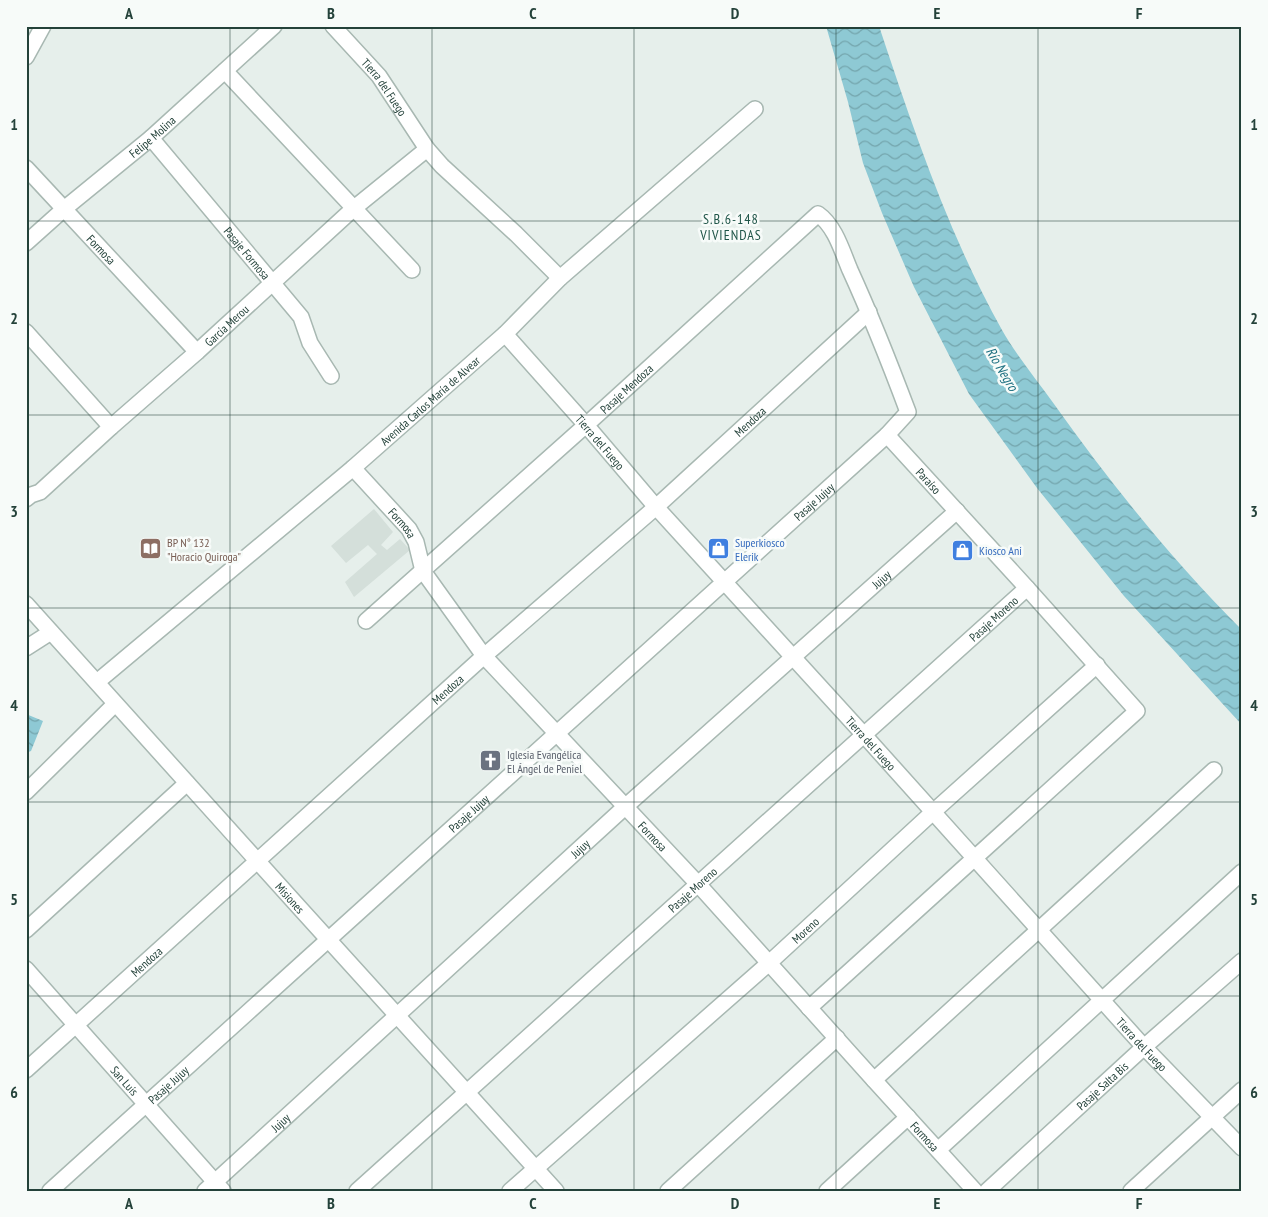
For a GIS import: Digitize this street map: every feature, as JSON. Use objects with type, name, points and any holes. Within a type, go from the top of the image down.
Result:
[{"type":"street","points":[[26,57],[43,26]]},
{"type":"street","name":"Felipe Molina","points":[[26,243],[64,209],[151,138],[274,26]]},
{"type":"street","name":"Tierra del Fuego","points":[[334,26],[378,76],[427,149],[442,166],[516,234],[560,278]]},
{"type":"street","points":[[225,71],[412,270]]},
{"type":"street","name":"Avenida Carlos María de Alvear","points":[[97,682],[353,468],[505,334],[560,278],[754,109]]},
{"type":"street","name":"Pasaje Formosa","points":[[151,138],[301,317],[310,343],[331,376]]},
{"type":"street","name":"García Merou","points":[[28,495],[40,492],[272,284],[353,208],[427,149]]},
{"type":"street","name":"Formosa","points":[[26,168],[197,352]]},
{"type":"street","name":"Pasaje Mendoza","points":[[366,621],[586,425],[818,214],[826,220],[834,233],[869,312]]},
{"type":"street","points":[[869,312],[908,412],[887,435]]},
{"type":"street","name":"Mendoza","points":[[26,1070],[484,656],[656,507],[869,312]]},
{"type":"street","points":[[26,332],[111,427]]},
{"type":"street","name":"Tierra del Fuego","points":[[505,334],[656,507],[976,858],[1144,1047],[1242,1148]]},
{"type":"street","name":"Paraíso","points":[[887,435],[1137,711],[976,858]]},
{"type":"street","name":"Pasaje Jujuy","points":[[50,1191],[887,435]]},
{"type":"street","name":"Formosa","points":[[353,468],[408,529],[416,542],[423,570],[484,656],[698,884],[975,1191]]},
{"type":"street","name":"Jujuy","points":[[214,1188],[396,1015],[626,806],[957,511]]},
{"type":"street","name":"Pasaje Moreno","points":[[358,1191],[1027,588]]},
{"type":"street","name":"Misiones","points":[[26,604],[556,1191]]},
{"type":"street","points":[[26,648],[51,632]]},
{"type":"street","name":"Moreno","points":[[510,1191],[769,963],[1097,665]]},
{"type":"street","points":[[28,789],[116,704]]},
{"type":"street","points":[[874,1080],[1214,770]]},
{"type":"street","points":[[26,930],[187,783]]},
{"type":"street","points":[[809,1008],[976,858]]},
{"type":"street","points":[[938,1150],[1242,872]]},
{"type":"street","name":"Pasaje Salta Bis","points":[[987,1191],[1144,1047],[1242,961]]},
{"type":"street","name":"San Luis","points":[[26,969],[146,1105],[214,1188]]},
{"type":"street","points":[[668,1191],[837,1038]]},
{"type":"street","points":[[1131,1191],[1242,1090]]},
{"type":"street","points":[[827,1191],[908,1117]]},
{"type":"shaded area","points":[[374,509],[393,532],[381,545],[387,550],[400,539],[410,550],[354,597],[345,582],[377,554],[368,545],[346,563],[331,546]]},
{"type":"water","name":"Río Negro","points":[[826,26],[879,26],[933,181],[965,256],[1002,330],[1020,358],[1076,434],[1143,521],[1242,630],[1242,725],[1124,596],[1037,488],[969,394],[914,287],[882,213],[863,163]]},
{"type":"water","points":[[26,714],[43,721],[31,751],[26,753]]},
{"type":"place","name":"BP N° 132 \"Horacio Quiroga\"","points":[[151,549]]},
{"type":"place","name":"Superkiosco Elerik","points":[[719,549]]},
{"type":"place","name":"Kiosco Ani","points":[[963,550]]},
{"type":"place","name":"Iglesia Evangélica El Ángel de Peniel","points":[[491,761]]},
{"type":"district","name":"S.B.6-148 VIVIENDAS","points":[[731,227]]}]
